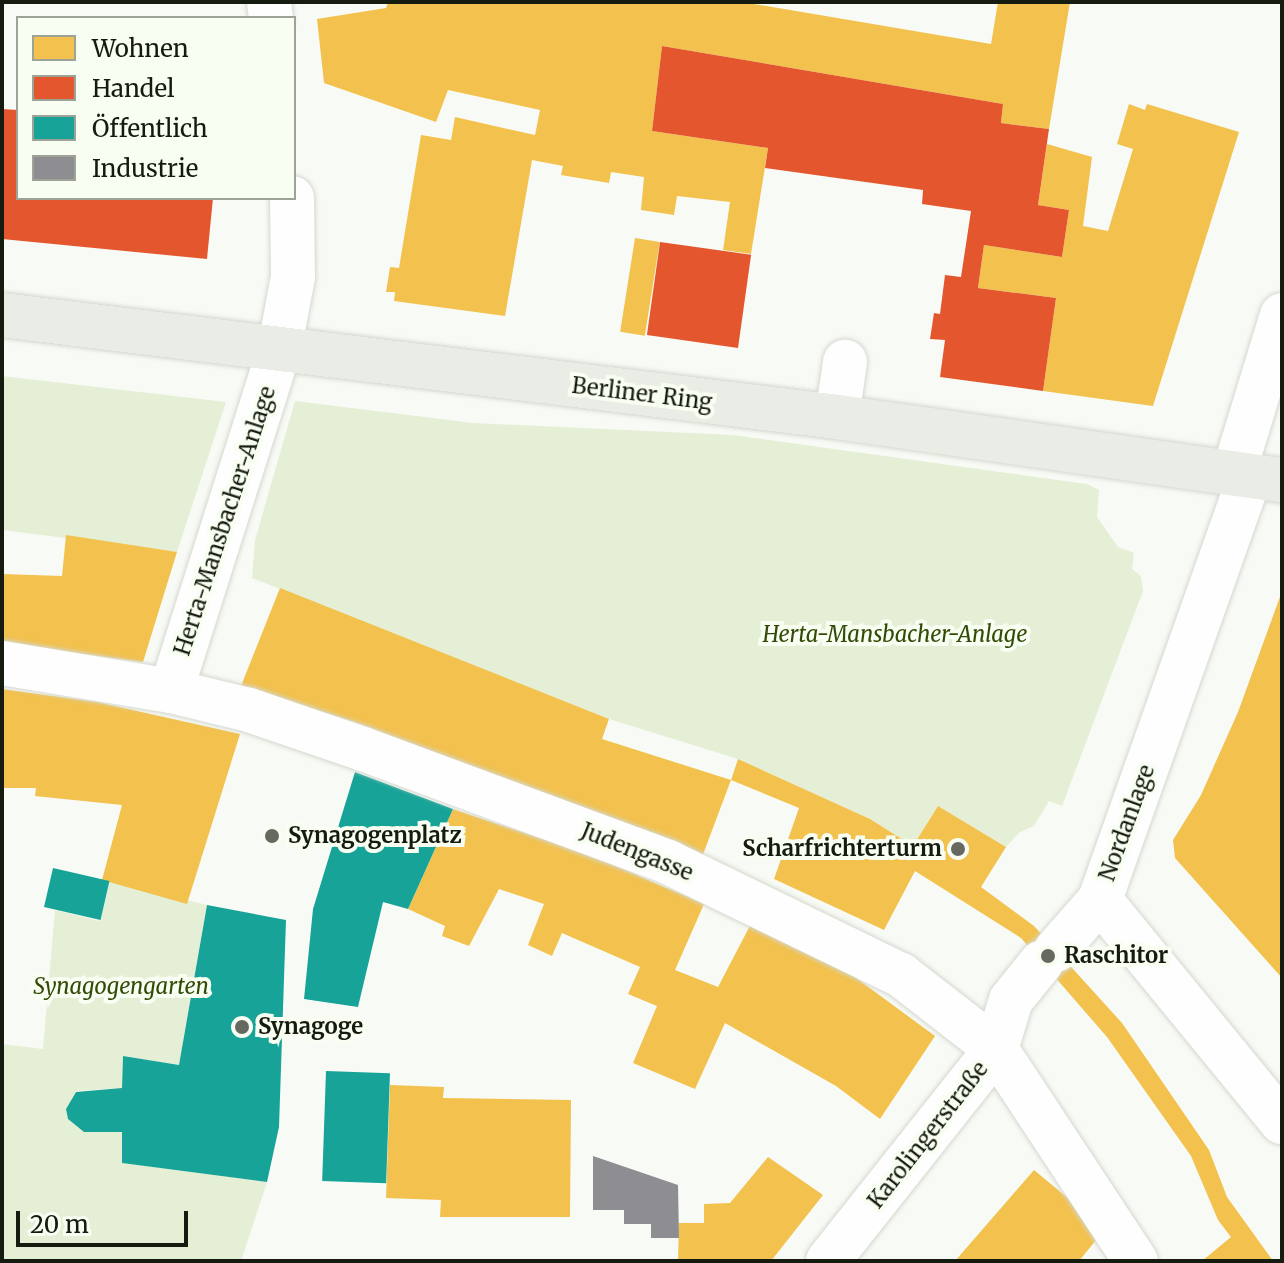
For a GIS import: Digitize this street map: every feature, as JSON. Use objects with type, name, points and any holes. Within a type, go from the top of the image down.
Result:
[{"type":"main road","name":"Berliner Ring","points":[[2,315],[837,417],[1255,476]]},
{"type":"street","name":"Herta-Mansbacher-Anlage","points":[[171,691],[279,351],[293,277],[292,200]]},
{"type":"street","name":"Nordanlage","points":[[1282,315],[1255,476],[1100,900],[1282,1122]]},
{"type":"street","points":[[837,417],[845,362]]},
{"type":"street","name":"Judengasse","points":[[2,663],[171,691],[249,710],[363,749],[668,862],[901,975],[996,1049],[1136,1261]]},
{"type":"street","name":"Karolingerstraße","points":[[828,1261],[996,1049],[1011,1000],[1100,900]]},
{"type":"green space","points":[[2,376],[226,402],[177,552],[2,530]]},
{"type":"green space","name":"Herta-Mansbacher-Anlage","points":[[295,401],[473,423],[733,435],[1087,484],[1099,490],[1097,517],[1118,547],[1134,553],[1132,569],[1141,576],[1143,591],[1062,806],[1049,801],[1034,826],[1020,832],[1006,847],[938,806],[913,846],[870,819],[738,759],[609,719],[252,578],[255,540]]},
{"type":"green space","name":"Synagogengarten","points":[[110,881],[207,905],[179,1065],[123,1056],[122,1088],[76,1091],[66,1109],[68,1119],[84,1132],[122,1132],[122,1163],[267,1182],[241,1261],[2,1261],[2,1044],[43,1049],[55,910],[100,921]]},
{"type":"building: Wohnen","points":[[388,2],[742,2],[991,44],[998,2],[1070,2],[1049,129],[1001,123],[1003,104],[662,46],[652,131],[768,148],[751,254],[723,250],[730,202],[677,196],[674,215],[641,210],[644,177],[611,172],[609,183],[561,175],[563,166],[532,160],[505,316],[394,301],[395,292],[386,292],[390,267],[399,268],[421,135],[451,140],[455,117],[535,135],[540,110],[448,90],[436,122],[324,83],[317,19],[386,8]]},
{"type":"building: Wohnen","points":[[1129,104],[1145,110],[1147,104],[1239,132],[1153,406],[1043,391],[1056,298],[978,288],[984,245],[1062,257],[1069,210],[1038,205],[1047,144],[1092,157],[1083,226],[1108,231],[1133,149],[1117,144]]},
{"type":"building: Wohnen","points":[[635,238],[660,242],[645,336],[620,332]]},
{"type":"building: Wohnen","points":[[66,535],[177,552],[143,662],[2,643],[2,574],[62,576]]},
{"type":"building: Wohnen","points":[[280,588],[609,719],[602,739],[731,780],[702,857],[358,723],[241,686]]},
{"type":"building: Wohnen","points":[[1281,594],[1282,978],[1175,858],[1173,840],[1201,795],[1238,712]]},
{"type":"building: Wohnen","points":[[2,689],[97,702],[240,734],[187,904],[102,880],[122,805],[35,796],[36,788],[2,788]]},
{"type":"building: Wohnen","points":[[738,759],[870,819],[913,846],[938,806],[1006,847],[981,887],[1034,926],[1122,1023],[1209,1150],[1227,1197],[1273,1261],[1202,1261],[1231,1237],[1218,1220],[1191,1156],[1107,1037],[1021,938],[915,871],[884,930],[774,879],[799,808],[731,780]]},
{"type":"building: Wohnen","points":[[453,809],[592,856],[704,904],[675,970],[718,987],[753,920],[829,958],[935,1036],[880,1119],[836,1086],[725,1023],[695,1089],[633,1063],[657,1006],[628,994],[640,967],[562,933],[552,956],[528,945],[544,904],[499,889],[469,946],[442,936],[445,926],[408,909]]},
{"type":"building: Wohnen","points":[[390,1085],[444,1087],[443,1098],[571,1100],[570,1217],[440,1217],[441,1200],[386,1198]]},
{"type":"building: Wohnen","points":[[768,1157],[823,1195],[771,1261],[678,1261],[679,1223],[704,1223],[704,1204],[730,1203]]},
{"type":"building: Wohnen","points":[[1034,1170],[1105,1229],[1079,1261],[955,1261]]},
{"type":"building: Handel","points":[[662,46],[1003,104],[1001,123],[1049,129],[1038,205],[1069,210],[1062,257],[984,245],[978,288],[1056,298],[1043,391],[940,377],[945,340],[930,339],[934,313],[940,314],[945,275],[961,277],[971,211],[922,204],[923,190],[765,168],[768,148],[652,131]]},
{"type":"building: Handel","points":[[2,109],[16,110],[16,200],[213,200],[207,259],[2,239]]},
{"type":"building: Handel","points":[[660,242],[751,255],[738,348],[647,335]]},
{"type":"building: Öffentlich","points":[[355,772],[453,809],[408,909],[383,902],[358,1007],[304,999],[313,909]]},
{"type":"building: Öffentlich","points":[[53,868],[110,881],[101,920],[44,907]]},
{"type":"building: Öffentlich","points":[[207,905],[286,920],[279,1127],[267,1182],[122,1163],[122,1132],[84,1132],[68,1119],[66,1109],[76,1092],[122,1088],[123,1056],[179,1065]]},
{"type":"building: Öffentlich","points":[[326,1071],[390,1073],[386,1183],[322,1181]]},
{"type":"building: Industrie","points":[[593,1156],[678,1185],[679,1238],[651,1238],[651,1224],[624,1224],[624,1210],[593,1210]]},
{"type":"place","name":"Synagogenplatz","points":[[272,836]]},
{"type":"place","name":"Scharfrichterturm","points":[[958,849]]},
{"type":"place","name":"Raschitor","points":[[1048,956]]},
{"type":"place","name":"Synagoge","points":[[242,1027]]}]
